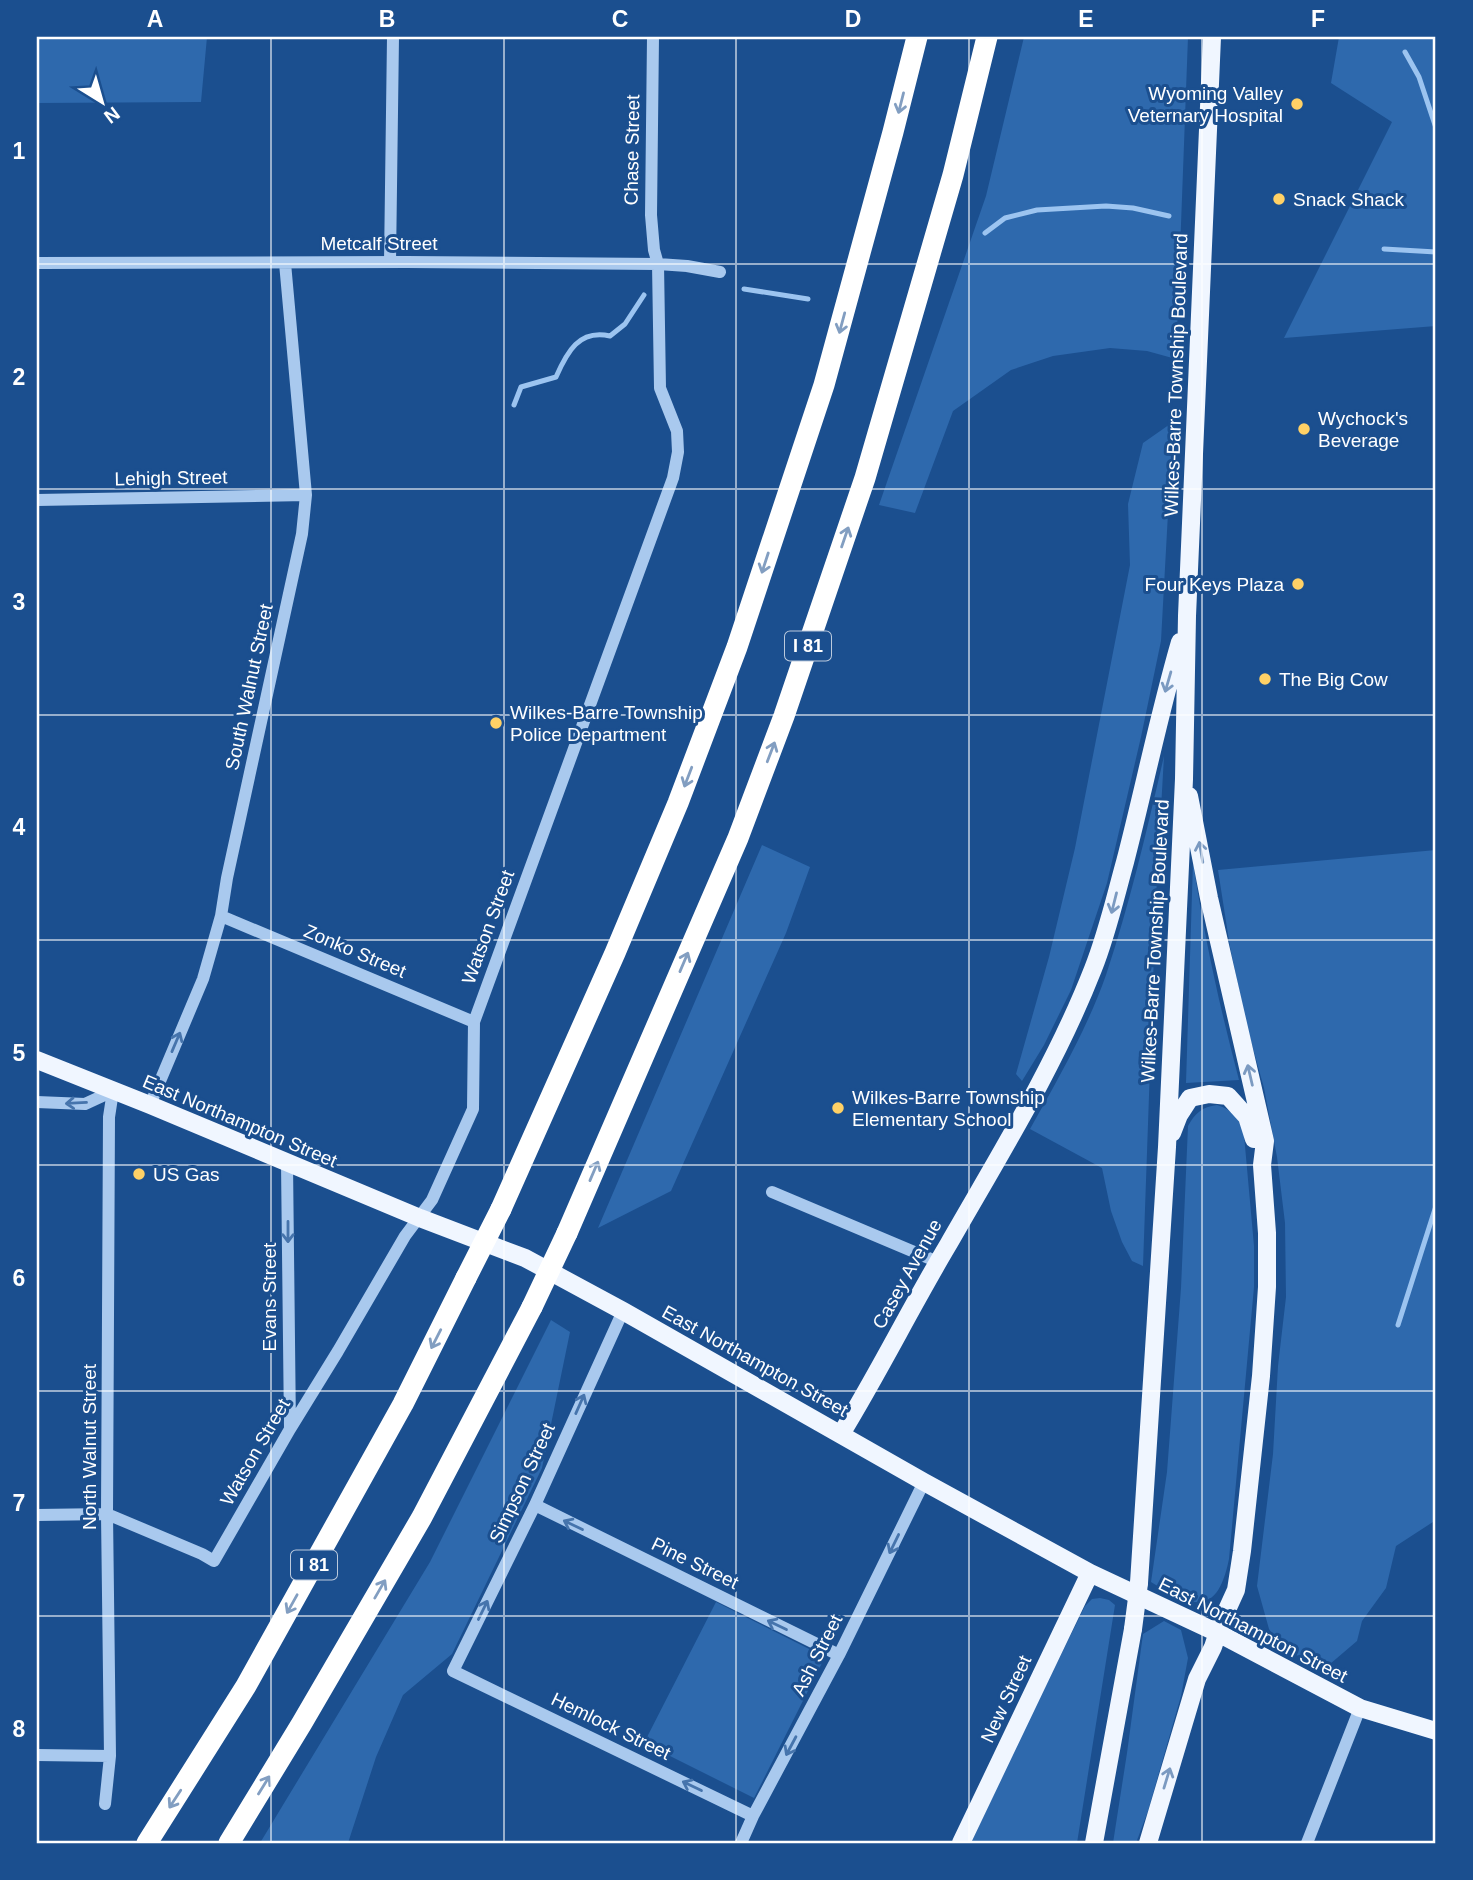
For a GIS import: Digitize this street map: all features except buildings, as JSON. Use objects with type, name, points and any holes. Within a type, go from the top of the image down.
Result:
[{"type":"highway","name":"I 81","points":[[146,1843],[226,1719],[266,1651],[403,1404],[501,1209],[615,953],[668,828],[737,647],[824,385],[917,37]]},
{"type":"highway","name":"I 81","points":[[229,1843],[422,1517],[532,1307],[567,1233],[738,838],[784,716],[865,478],[950,188],[987,37]]},
{"type":"main road","name":"Wilkes-Barre Township Boulevard","points":[[1094,1843],[1139,1583],[1167,1147],[1212,37]]},
{"type":"main road","name":"Casey Avenue","points":[[841,1434],[1049,1069],[1073,1017],[1111,917],[1163,700],[1187,616]]},
{"type":"main road","points":[[1148,1843],[1197,1679],[1236,1590],[1261,1376],[1267,1287],[1262,1165],[1265,1140],[1209,898],[1192,804],[1184,779]]},
{"type":"main road","name":"East Northampton Street","points":[[37,1060],[525,1258],[1090,1573],[1218,1633],[1360,1708],[1436,1731]]},
{"type":"main road","points":[[1167,1147],[1179,1115],[1190,1098],[1209,1094],[1228,1096],[1247,1117],[1262,1165]]},
{"type":"main road","name":"New Street","points":[[961,1843],[1090,1573]]},
{"type":"street","points":[[390,262],[393,37]]},
{"type":"street","name":"Chase Street","points":[[653,37],[650,215],[658,264]]},
{"type":"street","name":"Metcalf Street","points":[[37,263],[658,264],[720,272]]},
{"type":"street","name":"South Walnut Street","points":[[150,1105],[203,979],[221,916],[302,534],[306,495],[285,263]]},
{"type":"street","name":"Watson Street","points":[[107,1514],[215,1561],[289,1429],[405,1236],[432,1200],[473,1109],[474,1022],[673,478],[678,452],[677,431],[660,388],[658,264]]},
{"type":"street","name":"Lehigh Street","points":[[37,500],[306,495]]},
{"type":"street","name":"Zonko Street","points":[[221,916],[474,1022]]},
{"type":"street","points":[[37,1102],[85,1104],[113,1091]]},
{"type":"street","name":"North Walnut Street","points":[[105,1804],[110,1756],[107,1514],[109,1117],[113,1091]]},
{"type":"street","name":"Evans Street","points":[[287,1163],[289,1429]]},
{"type":"street","points":[[772,1192],[937,1262]]},
{"type":"street","name":"Simpson Street","points":[[453,1671],[535,1505],[623,1311]]},
{"type":"street","name":"Ash Street","points":[[741,1843],[839,1655],[924,1482]]},
{"type":"street","name":"Pine Street","points":[[535,1505],[839,1655]]},
{"type":"street","points":[[37,1515],[107,1514]]},
{"type":"street","name":"Hemlock Street","points":[[453,1671],[753,1816]]},
{"type":"street","points":[[1307,1843],[1360,1708]]},
{"type":"street","points":[[37,1755],[110,1756]]},
{"type":"shaded area","points":[[37,37],[207,37],[201,102],[37,103]]},
{"type":"shaded area","points":[[1024,37],[1188,37],[1176,359],[1147,351],[1110,348],[1053,356],[1011,370],[953,411],[915,513],[879,505],[986,196]]},
{"type":"shaded area","points":[[1339,37],[1436,37],[1436,326],[1284,338],[1392,122],[1331,83]]},
{"type":"shaded area","points":[[1173,422],[1161,641],[1141,737],[1107,883],[1071,990],[1044,1045],[1022,1081],[1016,1074],[1049,957],[1075,848],[1130,565],[1128,504],[1143,443]]},
{"type":"shaded area","points":[[1164,756],[1156,897],[1143,1266],[1132,1261],[1122,1242],[1111,1211],[1102,1168],[1030,1129],[1081,1034],[1106,975],[1145,839]]},
{"type":"shaded area","points":[[762,845],[810,867],[786,933],[671,1191],[598,1228]]},
{"type":"shaded area","points":[[1436,850],[1436,1520],[1396,1546],[1386,1588],[1362,1621],[1357,1641],[1330,1664],[1284,1652],[1269,1629],[1257,1586],[1273,1454],[1278,1366],[1286,1297],[1285,1223],[1277,1157],[1264,1088],[1247,1027],[1230,947],[1218,870]]},
{"type":"shaded area","points":[[1193,862],[1213,972],[1239,1080],[1186,1083]]},
{"type":"shaded area","points":[[1217,1105],[1235,1116],[1244,1135],[1254,1246],[1254,1287],[1229,1559],[1218,1591],[1210,1599],[1201,1602],[1179,1597],[1151,1582],[1167,1472],[1181,1288],[1188,1126],[1200,1111]]},
{"type":"shaded area","points":[[551,1320],[570,1332],[542,1468],[452,1654],[403,1695],[376,1757],[348,1843],[260,1843],[430,1562]]},
{"type":"shaded area","points":[[1100,1598],[1115,1605],[1077,1843],[971,1843],[1085,1606],[1092,1599]]},
{"type":"shaded area","points":[[716,1602],[825,1657],[754,1798],[644,1743]]},
{"type":"shaded area","points":[[1164,1621],[1181,1630],[1188,1658],[1181,1696],[1148,1811],[1136,1843],[1113,1843],[1143,1634]]},
{"type":"waterway","points":[[1405,52],[1419,77],[1436,128]]},
{"type":"waterway","points":[[985,233],[1005,218],[1037,210],[1106,206],[1133,208],[1169,216]]},
{"type":"waterway","points":[[1384,249],[1436,252]]},
{"type":"waterway","points":[[744,289],[808,299]]},
{"type":"waterway","points":[[514,405],[521,387],[556,377],[570,351],[582,339],[599,335],[610,336],[625,324],[644,295]]},
{"type":"waterway","points":[[1398,1325],[1436,1206]]},
{"type":"place","name":"Wyoming Valley Veternary Hospital","points":[[1297,104]]},
{"type":"place","name":"Snack Shack","points":[[1279,199]]},
{"type":"place","name":"Wychock's Beverage","points":[[1304,429]]},
{"type":"place","name":"Four Keys Plaza","points":[[1298,584]]},
{"type":"place","name":"The Big Cow","points":[[1265,679]]},
{"type":"place","name":"Wilkes-Barre Township Police Department","points":[[496,723]]},
{"type":"place","name":"Wilkes-Barre Township Elementary School","points":[[838,1108]]},
{"type":"place","name":"US Gas","points":[[139,1174]]}]
